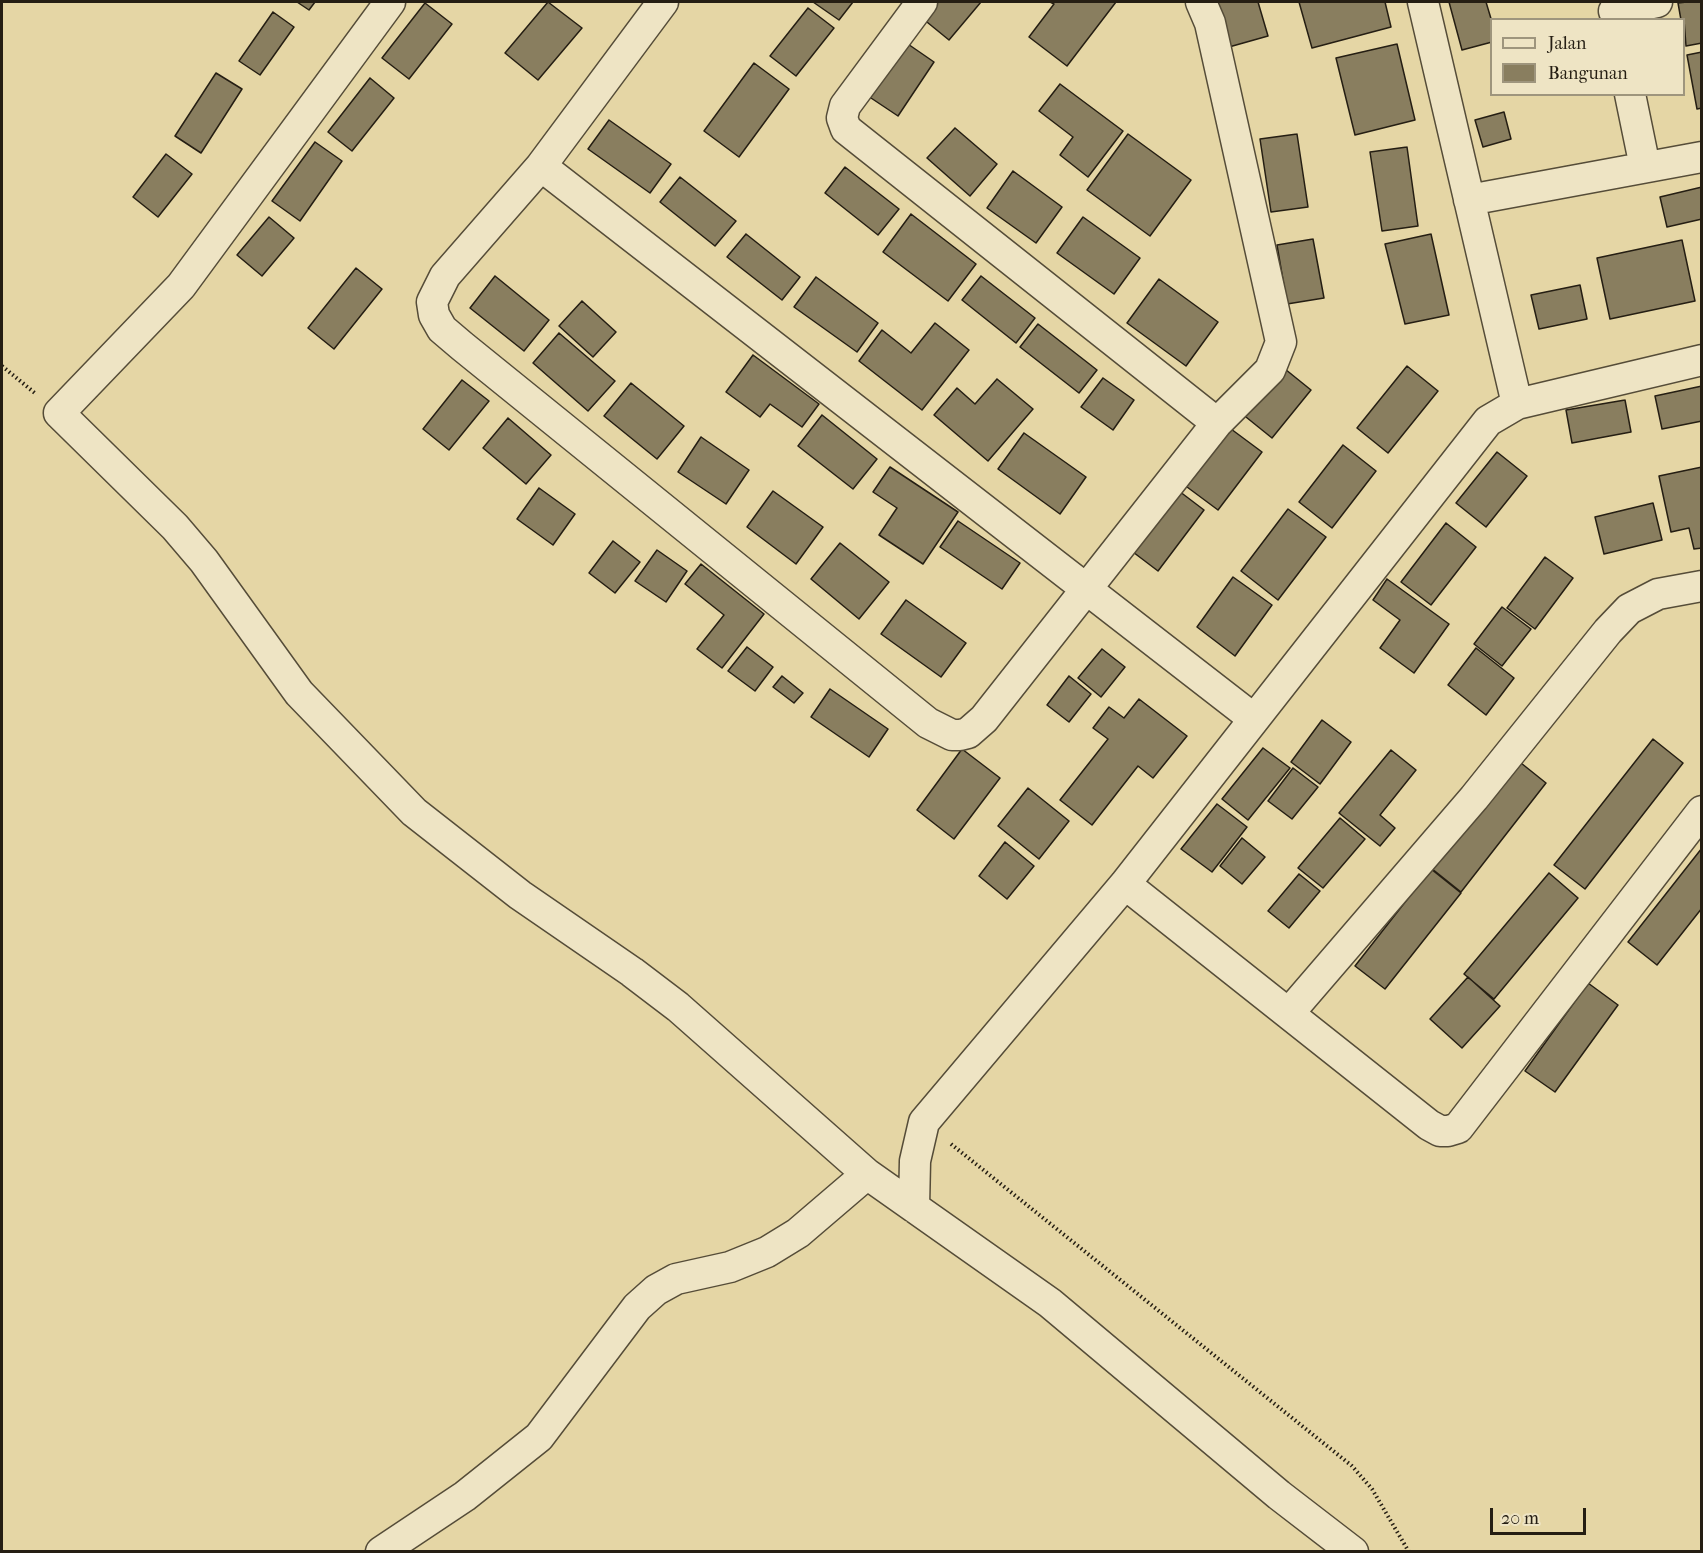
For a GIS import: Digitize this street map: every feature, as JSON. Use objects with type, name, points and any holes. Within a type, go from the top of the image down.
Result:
[{"type":"street","points":[[390,2],[181,286],[59,413],[175,527],[204,561],[299,693],[414,812],[520,895],[632,972],[678,1007],[867,1174],[1050,1303],[1279,1495],[1353,1551]]},
{"type":"street","points":[[663,2],[542,166],[445,276],[432,302],[434,315],[442,329],[928,723],[952,735],[968,733],[984,719],[1217,423],[1270,370],[1281,342],[1210,23],[1201,2]]},
{"type":"street","points":[[922,2],[844,106],[842,118],[846,129],[1217,423]]},
{"type":"street","points":[[1423,2],[1517,404]]},
{"type":"street","points":[[1614,11],[1656,2]]},
{"type":"street","points":[[1630,96],[1645,167]]},
{"type":"street","points":[[1468,200],[1701,157]]},
{"type":"street","points":[[542,166],[1254,719]]},
{"type":"street","points":[[914,1207],[916,1151],[924,1122],[1125,884],[1488,422],[1517,404],[1701,360]]},
{"type":"street","points":[[1289,1013],[1474,798],[1622,616],[1629,609],[1658,594],[1701,586]]},
{"type":"street","points":[[1125,884],[1440,1131],[1458,1128],[1701,811]]},
{"type":"street","points":[[381,1551],[465,1496],[539,1437],[637,1306],[656,1290],[676,1279],[729,1267],[767,1252],[798,1233],[867,1174]]},
{"type":"path","points":[[2,366],[59,413]]},
{"type":"path","points":[[924,1122],[1352,1466],[1372,1489],[1409,1551]]},
{"type":"building","points":[[297,2],[315,2],[309,10]]},
{"type":"building","points":[[548,2],[582,28],[538,80],[505,53]]},
{"type":"building","points":[[813,2],[853,2],[839,20]]},
{"type":"building","points":[[935,2],[981,2],[949,40],[922,18]]},
{"type":"building","points":[[1050,2],[1116,2],[1067,66],[1029,37],[1054,4]]},
{"type":"building","points":[[1215,2],[1258,2],[1268,36],[1229,47]]},
{"type":"building","points":[[1299,2],[1385,2],[1391,27],[1312,48]]},
{"type":"building","points":[[1449,2],[1486,2],[1491,18],[1490,43],[1462,50]]},
{"type":"building","points":[[1702,2],[1702,43],[1686,46],[1685,18],[1681,18],[1678,3]]},
{"type":"building","points":[[425,3],[452,24],[409,79],[382,58]]},
{"type":"building","points":[[808,8],[834,28],[796,76],[770,56]]},
{"type":"building","points":[[273,12],[294,27],[260,75],[239,61]]},
{"type":"building","points":[[905,42],[934,62],[898,116],[868,96]]},
{"type":"building","points":[[1397,44],[1415,120],[1355,135],[1336,58]]},
{"type":"building","points":[[1702,52],[1702,108],[1697,109],[1687,55]]},
{"type":"building","points":[[754,63],[789,89],[739,157],[704,131]]},
{"type":"building","points":[[216,73],[242,89],[201,153],[175,136]]},
{"type":"building","points":[[370,78],[394,98],[352,151],[328,132]]},
{"type":"building","points":[[1060,84],[1123,131],[1088,177],[1060,155],[1073,137],[1039,111]]},
{"type":"building","points":[[1504,112],[1511,139],[1483,147],[1475,120]]},
{"type":"building","points":[[609,120],[671,164],[650,193],[588,149]]},
{"type":"building","points":[[955,128],[997,164],[970,196],[927,158]]},
{"type":"building","points":[[1128,134],[1191,180],[1150,236],[1087,190]]},
{"type":"building","points":[[1297,134],[1308,207],[1271,212],[1260,139]]},
{"type":"building","points":[[315,142],[342,161],[300,221],[272,201]]},
{"type":"building","points":[[1407,147],[1418,226],[1382,231],[1370,152]]},
{"type":"building","points":[[166,154],[192,174],[158,217],[133,197]]},
{"type":"building","points":[[845,167],[899,209],[878,235],[825,193]]},
{"type":"building","points":[[1013,171],[1062,207],[1036,243],[987,208]]},
{"type":"building","points":[[680,177],[736,221],[715,246],[660,202]]},
{"type":"building","points":[[1702,187],[1702,219],[1667,227],[1660,197]]},
{"type":"building","points":[[911,214],[976,264],[948,301],[883,252]]},
{"type":"building","points":[[269,217],[294,238],[262,276],[237,255]]},
{"type":"building","points":[[1083,217],[1140,258],[1114,294],[1057,253]]},
{"type":"building","points":[[746,234],[800,277],[782,300],[727,257]]},
{"type":"building","points":[[1431,234],[1449,315],[1405,324],[1385,244]]},
{"type":"building","points":[[1313,239],[1324,298],[1287,304],[1277,245]]},
{"type":"building","points":[[1682,240],[1695,301],[1610,319],[1597,258]]},
{"type":"building","points":[[356,268],[382,289],[334,349],[308,328]]},
{"type":"building","points":[[495,276],[549,320],[524,351],[470,308]]},
{"type":"building","points":[[981,276],[1035,318],[1016,343],[962,300]]},
{"type":"building","points":[[816,277],[878,323],[857,352],[794,307]]},
{"type":"building","points":[[1159,279],[1218,322],[1186,366],[1127,323]]},
{"type":"building","points":[[1580,285],[1587,319],[1539,329],[1531,295]]},
{"type":"building","points":[[582,301],[616,332],[593,357],[559,326]]},
{"type":"building","points":[[935,323],[969,350],[922,410],[859,361],[882,330],[911,353]]},
{"type":"building","points":[[1038,324],[1097,370],[1079,393],[1020,347]]},
{"type":"building","points":[[559,333],[615,381],[588,411],[533,363]]},
{"type":"building","points":[[753,355],[819,404],[802,427],[770,404],[760,417],[726,392]]},
{"type":"building","points":[[1280,365],[1311,390],[1272,438],[1241,413]]},
{"type":"building","points":[[1407,366],[1438,391],[1388,453],[1357,428]]},
{"type":"building","points":[[1103,378],[1134,400],[1113,430],[1081,407]]},
{"type":"building","points":[[997,379],[1033,409],[988,461],[934,415],[957,388],[975,404]]},
{"type":"building","points":[[462,380],[489,401],[449,450],[423,429]]},
{"type":"building","points":[[631,383],[684,426],[657,459],[604,416]]},
{"type":"building","points":[[1702,386],[1702,421],[1662,429],[1655,396]]},
{"type":"building","points":[[1625,400],[1631,432],[1572,443],[1566,410]]},
{"type":"building","points":[[822,415],[877,459],[853,489],[798,446]]},
{"type":"building","points":[[508,418],[551,455],[526,484],[483,448]]},
{"type":"building","points":[[1227,426],[1262,452],[1218,510],[1183,484]]},
{"type":"building","points":[[1024,433],[1086,477],[1060,514],[998,469]]},
{"type":"building","points":[[701,437],[749,470],[726,504],[678,472]]},
{"type":"building","points":[[1343,445],[1376,471],[1332,528],[1299,502]]},
{"type":"building","points":[[1497,452],[1527,476],[1486,527],[1456,503]]},
{"type":"building","points":[[890,467],[958,512],[923,564],[879,535],[897,508],[873,492]]},
{"type":"building","points":[[1702,467],[1702,548],[1694,549],[1689,528],[1671,532],[1659,476]]},
{"type":"building","points":[[539,488],[575,514],[553,545],[517,519]]},
{"type":"building","points":[[1175,488],[1204,510],[1158,571],[1129,549]]},
{"type":"building","points":[[773,491],[823,527],[796,564],[747,527]]},
{"type":"building","points":[[1653,503],[1662,540],[1604,554],[1595,517]]},
{"type":"building","points":[[1288,509],[1326,537],[1278,600],[1241,571]]},
{"type":"building","points":[[958,521],[1020,563],[1002,589],[940,547]]},
{"type":"building","points":[[1446,523],[1476,547],[1431,605],[1401,582]]},
{"type":"building","points":[[613,541],[640,562],[615,593],[589,573]]},
{"type":"building","points":[[840,543],[889,582],[859,619],[811,579]]},
{"type":"building","points":[[657,550],[687,571],[666,602],[635,581]]},
{"type":"building","points":[[1545,557],[1573,578],[1535,629],[1507,608]]},
{"type":"building","points":[[701,564],[764,614],[722,668],[697,649],[724,615],[685,584]]},
{"type":"building","points":[[1233,577],[1272,605],[1235,656],[1197,627]]},
{"type":"building","points":[[1387,579],[1449,624],[1414,673],[1380,648],[1400,620],[1373,600]]},
{"type":"building","points":[[906,600],[966,643],[941,677],[881,634]]},
{"type":"building","points":[[1502,607],[1531,629],[1502,666],[1474,644]]},
{"type":"building","points":[[747,647],[773,667],[755,691],[728,671]]},
{"type":"building","points":[[1476,648],[1514,678],[1486,715],[1448,685]]},
{"type":"building","points":[[1102,649],[1125,667],[1101,697],[1078,678]]},
{"type":"building","points":[[782,676],[803,693],[794,703],[773,687]]},
{"type":"building","points":[[1069,676],[1091,694],[1069,722],[1047,705]]},
{"type":"building","points":[[830,689],[888,729],[869,757],[811,717]]},
{"type":"building","points":[[1139,699],[1187,736],[1153,778],[1138,766],[1092,825],[1060,800],[1108,739],[1093,728],[1109,707],[1124,718]]},
{"type":"building","points":[[1322,720],[1351,742],[1320,784],[1291,762]]},
{"type":"building","points":[[1653,739],[1683,763],[1585,889],[1554,865]]},
{"type":"building","points":[[1263,748],[1290,768],[1248,820],[1222,799]]},
{"type":"building","points":[[962,749],[1000,778],[954,839],[917,810]]},
{"type":"building","points":[[1391,750],[1416,770],[1380,815],[1395,828],[1380,846],[1339,813]]},
{"type":"building","points":[[1516,759],[1546,783],[1461,892],[1431,868]]},
{"type":"building","points":[[1293,768],[1318,787],[1292,819],[1268,801]]},
{"type":"building","points":[[1028,788],[1069,821],[1039,859],[998,826]]},
{"type":"building","points":[[1217,804],[1247,827],[1212,872],[1181,849]]},
{"type":"building","points":[[1340,818],[1365,839],[1323,888],[1298,868]]},
{"type":"building","points":[[1242,838],[1265,857],[1242,884],[1220,866]]},
{"type":"building","points":[[1005,842],[1034,866],[1007,899],[979,876]]},
{"type":"building","points":[[1702,848],[1702,908],[1657,965],[1628,942]]},
{"type":"building","points":[[1431,869],[1461,893],[1385,989],[1355,966]]},
{"type":"building","points":[[1549,873],[1578,898],[1494,999],[1464,974]]},
{"type":"building","points":[[1299,874],[1320,891],[1289,928],[1268,911]]},
{"type":"building","points":[[1468,977],[1500,1006],[1462,1048],[1430,1019]]},
{"type":"building","points":[[1588,983],[1618,1005],[1555,1092],[1525,1071]]}]
